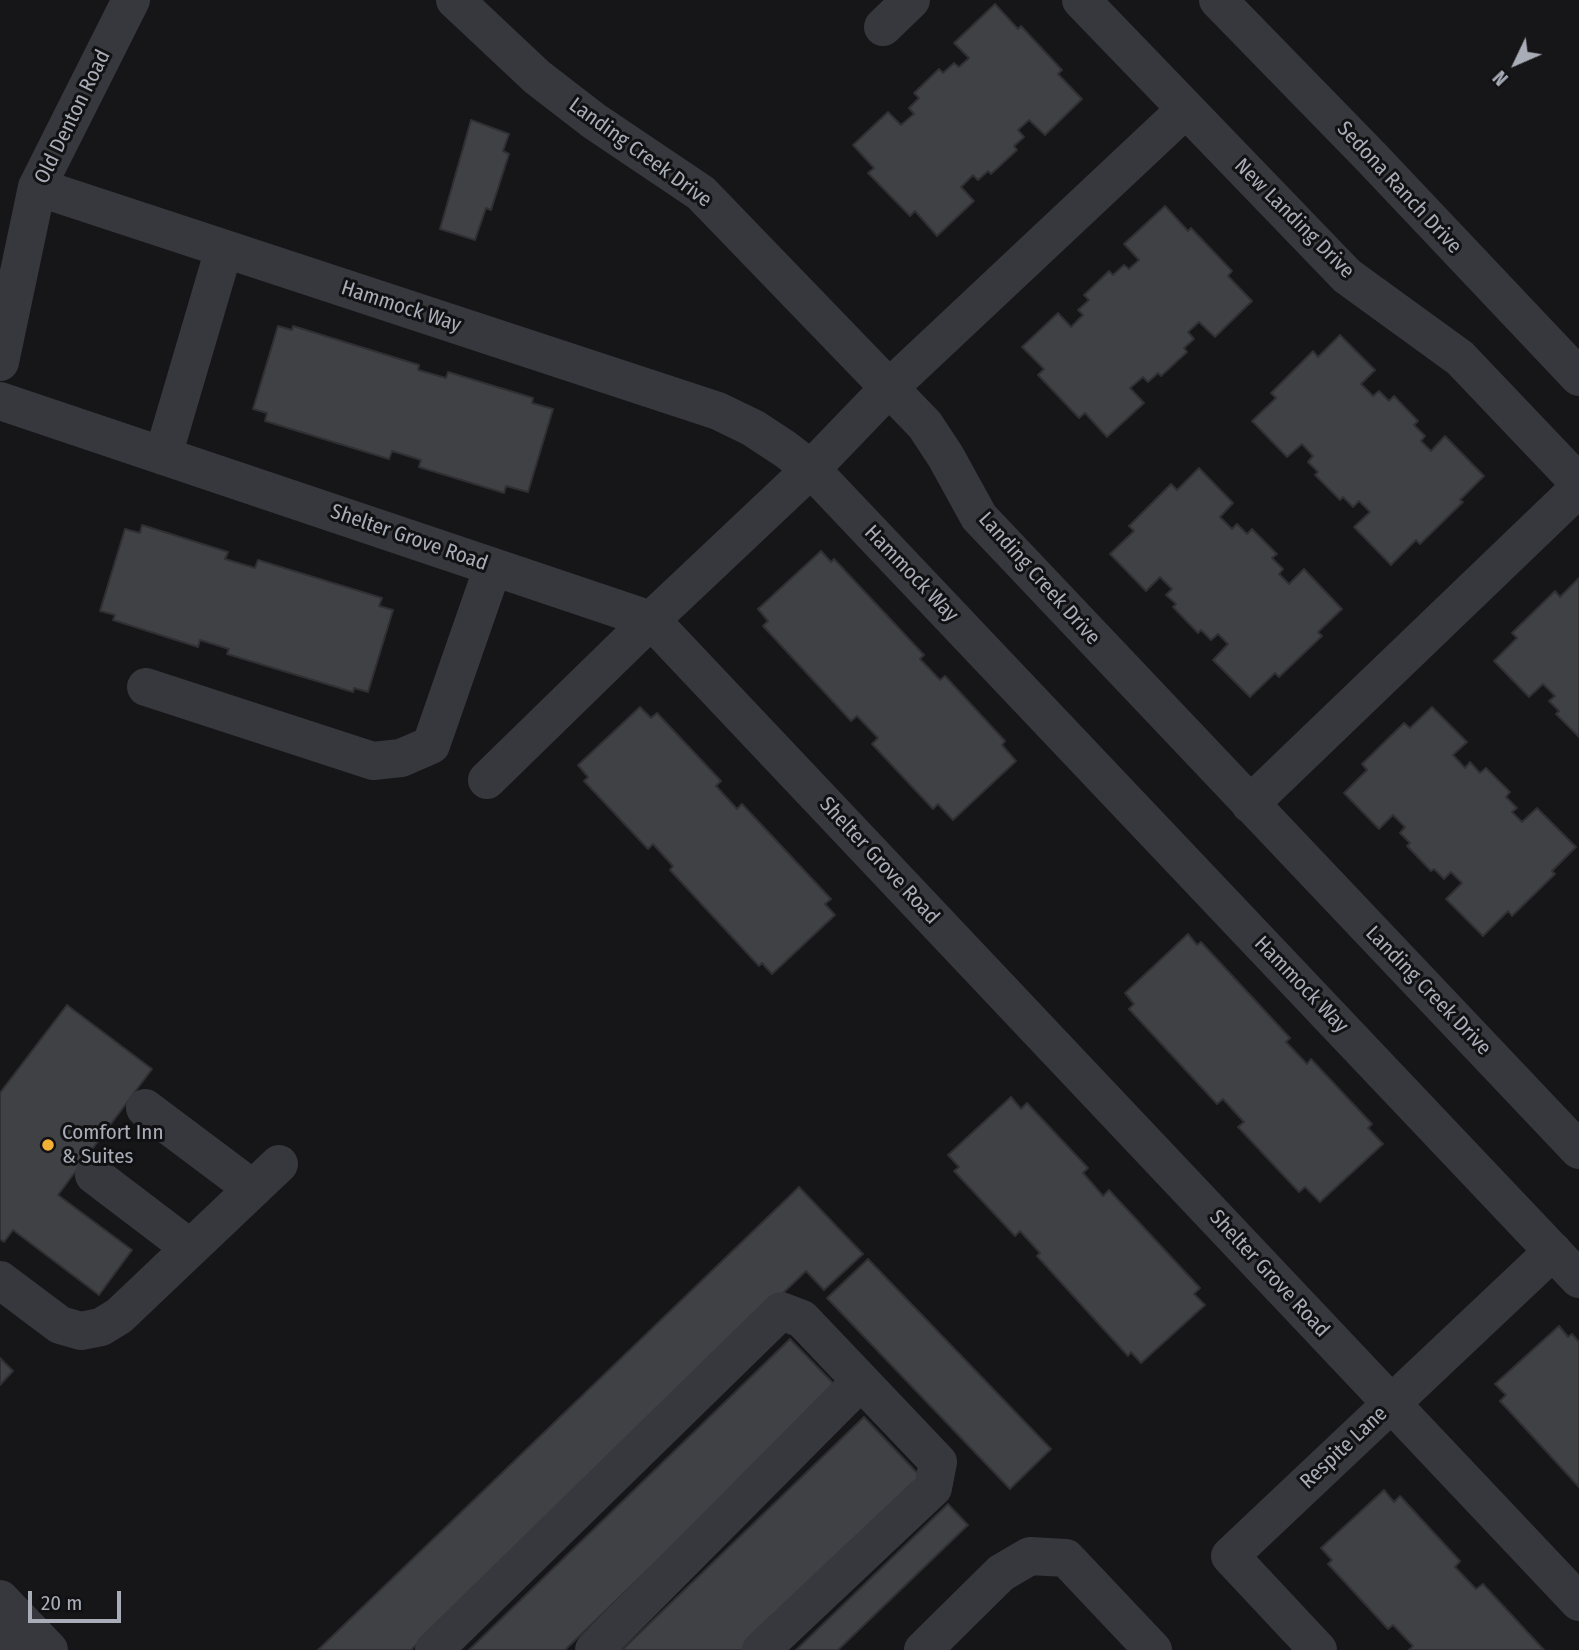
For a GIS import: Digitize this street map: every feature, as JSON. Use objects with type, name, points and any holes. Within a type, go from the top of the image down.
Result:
[{"type":"street","name":"Old Denton Road","points":[[0,362],[37,187],[131,0]]},
{"type":"street","name":"Landing Creek Drive","points":[[455,0],[537,77],[594,121],[701,193],[925,425],[979,517],[1579,1150]]},
{"type":"street","points":[[883,27],[911,0]]},
{"type":"street","name":"New Landing Drive","points":[[1081,0],[1347,276],[1460,358],[1579,486]]},
{"type":"street","name":"Sedona Ranch Drive","points":[[1218,0],[1579,377]]},
{"type":"street","points":[[487,780],[811,469],[889,388],[1186,109]]},
{"type":"street","name":"Hammock Way","points":[[37,187],[718,411],[753,428],[811,469],[1579,1279]]},
{"type":"street","points":[[163,456],[224,249]]},
{"type":"street","name":"Shelter Grove Road","points":[[0,401],[651,620],[1579,1602]]},
{"type":"street","points":[[1250,804],[1579,486]]},
{"type":"street","points":[[146,687],[373,761],[401,758],[431,745],[494,567]]},
{"type":"street","points":[[0,1280],[60,1325],[81,1331],[101,1327],[118,1316],[266,1176],[145,1108]]},
{"type":"street","points":[[94,1175],[190,1248]]},
{"type":"street","name":"Respite Lane","points":[[1318,1650],[1230,1556],[1553,1251]]},
{"type":"street","points":[[434,1650],[781,1311],[802,1319],[939,1462],[933,1488],[761,1650]]},
{"type":"street","points":[[594,1650],[861,1381]]},
{"type":"street","points":[[923,1650],[1001,1573],[1030,1556],[1066,1558],[1153,1650]]},
{"type":"building","points":[[995,4],[1018,29],[1021,26],[1062,70],[1058,74],[1082,99],[1045,135],[1029,120],[1018,130],[1024,137],[1014,146],[1017,150],[991,174],[988,171],[978,180],[973,175],[961,187],[974,201],[937,236],[915,211],[910,216],[868,173],[874,168],[853,145],[888,112],[901,125],[914,114],[909,108],[919,98],[914,93],[939,69],[943,73],[954,63],[959,67],[969,58],[954,43]]},
{"type":"building","points":[[471,120],[509,134],[503,151],[509,154],[491,210],[486,208],[475,240],[440,229]]},
{"type":"building","points":[[1165,206],[1188,231],[1191,228],[1232,271],[1228,276],[1252,301],[1215,337],[1199,322],[1188,332],[1194,339],[1184,348],[1187,352],[1161,376],[1158,373],[1148,382],[1143,377],[1130,388],[1144,403],[1107,437],[1085,413],[1079,418],[1038,375],[1044,369],[1022,347],[1058,313],[1071,327],[1083,315],[1078,310],[1089,300],[1084,295],[1109,271],[1113,275],[1124,265],[1129,269],[1139,260],[1124,244]]},
{"type":"building","points":[[278,326],[292,330],[293,326],[419,365],[418,370],[446,378],[448,372],[533,398],[532,403],[553,409],[528,492],[506,486],[504,493],[419,467],[421,460],[392,451],[389,459],[265,421],[267,413],[253,409]]},
{"type":"building","points":[[1340,335],[1375,370],[1361,384],[1373,396],[1379,391],[1389,401],[1394,396],[1418,421],[1414,425],[1425,436],[1421,441],[1431,451],[1445,436],[1484,476],[1460,500],[1463,502],[1420,544],[1416,540],[1391,565],[1354,527],[1370,512],[1359,501],[1353,507],[1343,497],[1340,500],[1315,475],[1318,472],[1308,462],[1313,456],[1302,444],[1287,457],[1252,421],[1276,398],[1271,393],[1313,351],[1318,357]]},
{"type":"building","points":[[1199,468],[1233,503],[1220,517],[1232,529],[1237,524],[1247,534],[1252,529],[1277,554],[1272,558],[1283,569],[1279,574],[1289,584],[1304,569],[1342,609],[1318,632],[1322,636],[1279,677],[1275,673],[1250,697],[1213,660],[1228,644],[1218,634],[1211,640],[1201,630],[1198,633],[1173,607],[1176,604],[1166,595],[1172,589],[1160,577],[1146,591],[1110,554],[1134,531],[1129,526],[1171,484],[1177,490]]},
{"type":"building","points":[[142,525],[228,552],[225,559],[255,568],[258,560],[382,598],[379,606],[393,610],[368,692],[354,688],[353,692],[227,654],[229,649],[200,640],[198,647],[113,620],[115,615],[100,611],[125,529],[140,533]]},
{"type":"building","points":[[821,551],[831,562],[834,559],[924,655],[920,659],[940,680],[945,676],[1005,741],[1002,745],[1016,761],[953,820],[938,804],[933,809],[872,744],[878,738],[857,716],[851,721],[763,626],[768,621],[758,609]]},
{"type":"building","points":[[1579,578],[1579,737],[1556,714],[1559,711],[1549,701],[1555,696],[1543,684],[1529,697],[1494,661],[1517,638],[1512,633],[1555,591],[1560,597]]},
{"type":"building","points":[[640,707],[651,718],[657,713],[721,781],[716,786],[737,809],[742,804],[831,899],[825,904],[835,915],[772,974],[762,963],[759,966],[670,870],[673,866],[653,844],[648,849],[584,781],[588,777],[578,765]]},
{"type":"building","points":[[1432,707],[1467,742],[1453,755],[1465,768],[1470,762],[1480,773],[1486,768],[1510,792],[1506,797],[1517,808],[1512,812],[1522,822],[1537,808],[1576,847],[1552,871],[1555,874],[1512,916],[1508,911],[1483,936],[1446,899],[1462,883],[1451,872],[1444,879],[1434,869],[1431,871],[1407,846],[1410,843],[1400,833],[1405,827],[1393,815],[1379,829],[1344,793],[1367,770],[1362,764],[1404,723],[1410,728]]},
{"type":"building","points":[[1188,934],[1197,945],[1201,942],[1290,1038],[1286,1042],[1307,1064],[1311,1059],[1372,1124],[1368,1128],[1383,1144],[1320,1202],[1305,1187],[1299,1192],[1238,1127],[1244,1122],[1223,1099],[1217,1104],[1129,1009],[1134,1004],[1125,993]]},
{"type":"building","name":"Comfort Inn & Suites","points":[[67,1005],[152,1069],[58,1195],[132,1250],[99,1295],[13,1230],[4,1242],[0,1239],[0,1093]]},
{"type":"building","points":[[1011,1097],[1021,1109],[1027,1103],[1088,1168],[1083,1173],[1103,1196],[1109,1190],[1200,1288],[1194,1294],[1205,1305],[1141,1363],[1131,1352],[1128,1356],[1037,1256],[1040,1253],[1020,1231],[1015,1236],[954,1171],[959,1167],[948,1155]]},
{"type":"building","points":[[799,1187],[863,1254],[824,1290],[806,1271],[411,1650],[318,1650]]},
{"type":"building","points":[[868,1259],[1051,1449],[1010,1489],[827,1298]]},
{"type":"building","points":[[1559,1326],[1568,1337],[1572,1334],[1579,1342],[1579,1487],[1500,1401],[1506,1395],[1495,1384]]},
{"type":"building","points":[[790,1339],[837,1387],[565,1650],[469,1650]]},
{"type":"building","points":[[0,1358],[13,1371],[0,1385]]},
{"type":"building","points":[[864,1417],[923,1479],[746,1650],[622,1650]]},
{"type":"building","points":[[1384,1490],[1394,1502],[1400,1496],[1460,1561],[1455,1567],[1476,1589],[1483,1584],[1544,1650],[1409,1650],[1413,1646],[1393,1625],[1388,1629],[1328,1564],[1332,1560],[1321,1548]]},
{"type":"building","points":[[948,1504],[968,1525],[838,1650],[796,1650]]},
{"type":"place","name":"Comfort Inn & Suites","points":[[48,1145]]}]
